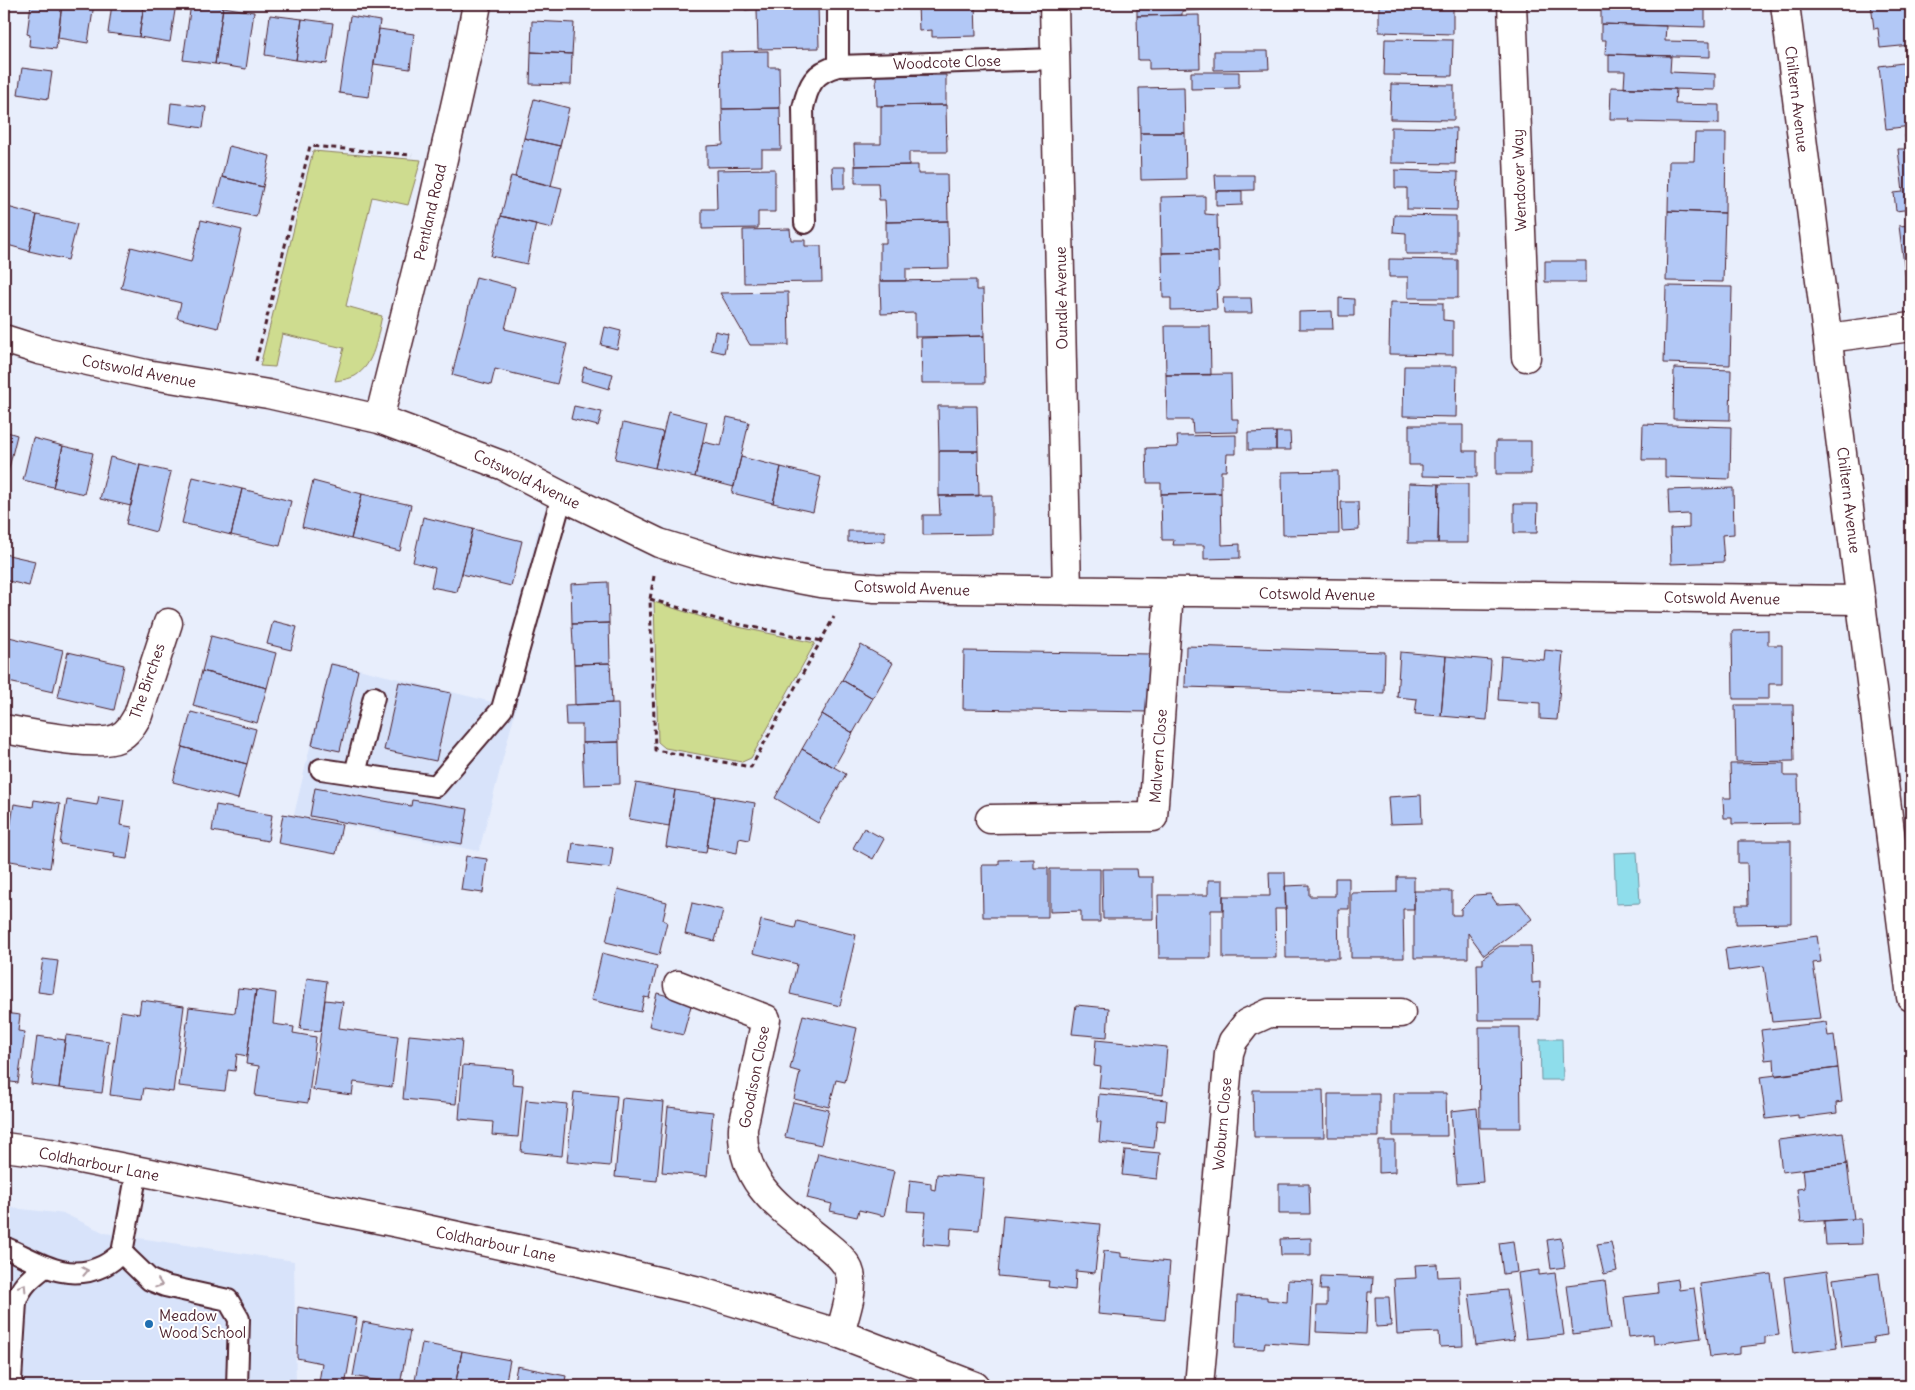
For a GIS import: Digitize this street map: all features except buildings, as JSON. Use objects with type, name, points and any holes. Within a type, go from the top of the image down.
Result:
[{"type":"street","name":"Pentland Road","points":[[379,419],[430,216],[477,4]]},
{"type":"street","name":"Oundle Avenue","points":[[1054,4],[1067,591]]},
{"type":"street","name":"Wendover Way","points":[[1512,4],[1526,357]]},
{"type":"street","name":"Chiltern Avenue","points":[[1785,4],[1862,600],[1902,856],[1911,997]]},
{"type":"street","points":[[1828,338],[1911,327]]},
{"type":"street","name":"Cotswold Avenue","points":[[4,338],[39,350],[146,374],[249,390],[379,419],[504,466],[659,543],[740,568],[820,583],[875,588],[1862,600]]},
{"type":"street","name":"Malvern Close","points":[[990,819],[1153,817],[1169,592]]},
{"type":"street","name":"The Birches","points":[[4,729],[96,743],[118,738],[130,728],[138,714],[168,624]]},
{"type":"street","name":"Goodison Close","points":[[678,985],[766,1019],[743,1128],[742,1145],[756,1182],[778,1205],[844,1261],[851,1276],[851,1292],[840,1334]]},
{"type":"street","name":"Woburn Close","points":[[1199,1386],[1229,1052],[1233,1041],[1247,1023],[1269,1013],[1401,1013]]},
{"type":"street","name":"Coldharbour Lane","points":[[4,1147],[50,1153],[398,1223],[584,1263],[695,1290],[840,1334],[975,1386]]},
{"type":"lane","points":[[838,4],[838,66]]},
{"type":"lane","name":"Woodcote Close","points":[[805,223],[803,108],[812,83],[818,74],[826,69],[838,66],[1055,59]]},
{"type":"lane","points":[[322,769],[436,786],[502,709],[562,496]]},
{"type":"lane","points":[[355,774],[374,696]]},
{"type":"lane","points":[[4,1247],[29,1257],[45,1267],[70,1274],[103,1266],[122,1253],[137,1171]]},
{"type":"lane","points":[[122,1253],[150,1280],[165,1286],[228,1300],[239,1319],[236,1386]]},
{"type":"lane","points":[[13,1386],[11,1380],[16,1302],[25,1282],[45,1267]]},
{"type":"path","points":[[249,390],[310,146],[442,157]]},
{"type":"path","points":[[659,543],[650,599],[655,750],[751,767],[852,586]]},
{"type":"path","points":[[650,599],[724,621],[822,640]]},
{"type":"shaded area","points":[[542,516],[563,526],[479,851],[294,815],[330,662],[492,702]]},
{"type":"shaded area","name":"Meadow Wood School","points":[[4,1207],[65,1214],[105,1233],[294,1261],[296,1386],[4,1386]]},
{"type":"green space","points":[[313,151],[421,160],[408,205],[372,197],[346,306],[382,316],[377,341],[367,365],[362,371],[348,379],[335,381],[344,348],[282,334],[275,367],[260,366]]},
{"type":"green space","points":[[654,602],[724,624],[815,643],[751,758],[742,762],[665,748],[658,742]]},
{"type":"water","points":[[1637,852],[1640,903],[1616,904],[1614,853]]},
{"type":"water","points":[[1540,1039],[1562,1039],[1563,1080],[1541,1080]]},
{"type":"place","name":"Meadow Wood School","points":[[149,1324]]}]
